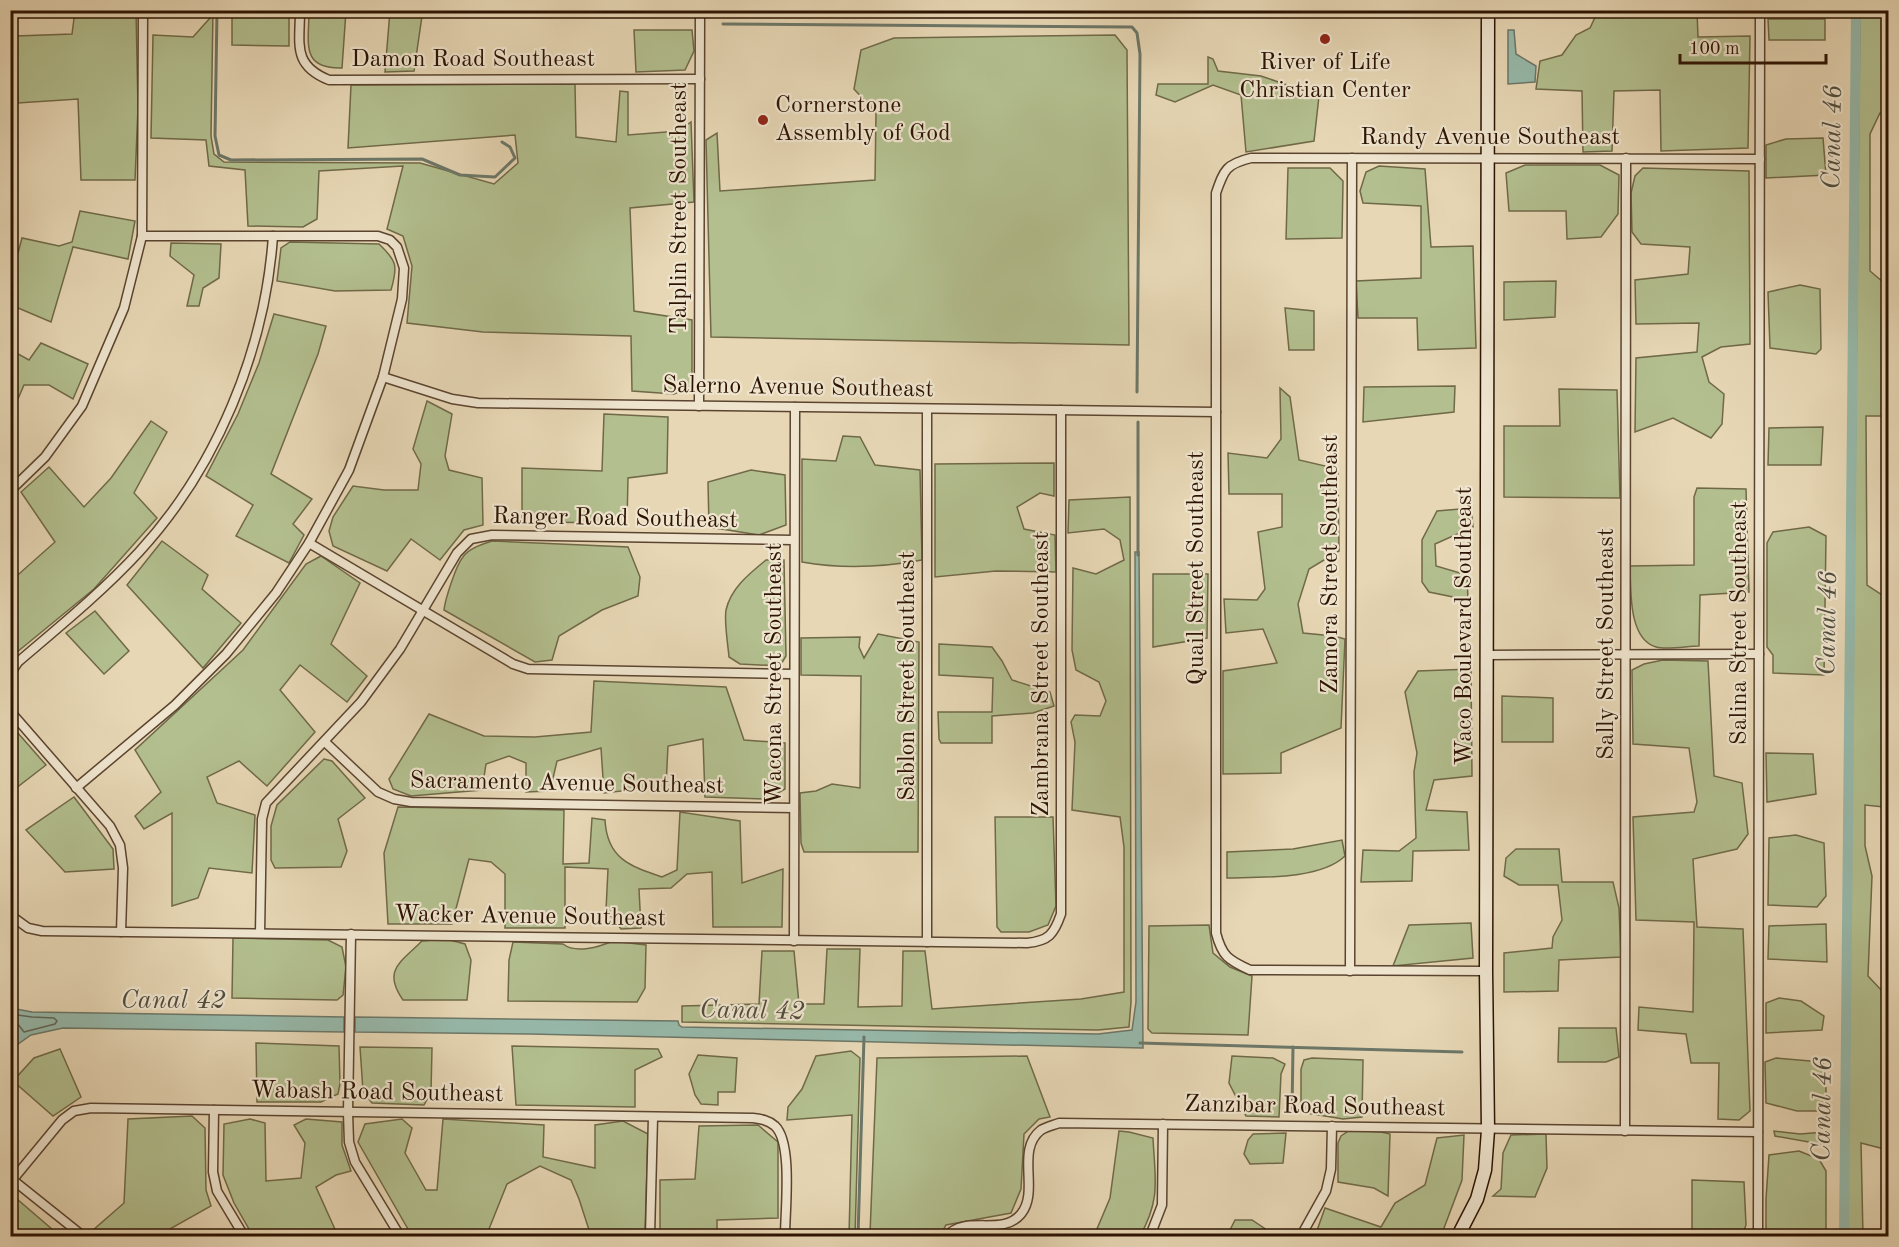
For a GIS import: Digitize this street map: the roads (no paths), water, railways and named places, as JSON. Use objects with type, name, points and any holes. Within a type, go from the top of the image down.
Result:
[{"type":"street","points":[[10,491],[45,457],[82,406],[124,309],[142,236],[143,10]]},
{"type":"street","name":"Damon Road Southeast","points":[[300,10],[300,49],[303,62],[314,74],[329,80],[700,80]]},
{"type":"street","name":"Talplin Street Southeast","points":[[699,406],[700,10]]},
{"type":"street","name":"Waco Boulevard Southeast","points":[[1458,1236],[1478,1199],[1485,1170],[1488,1130],[1486,655],[1488,10]]},
{"type":"street","name":"Salina Street Southeast","points":[[1758,1236],[1760,10]]},
{"type":"street","name":"Randy Avenue Southeast","points":[[1223,172],[1235,162],[1251,158],[1760,159]]},
{"type":"street","name":"Zamora Street Southeast","points":[[1350,971],[1352,158]]},
{"type":"street","name":"Sally Street Southeast","points":[[1625,1131],[1626,158]]},
{"type":"street","name":"Quail Street Southeast","points":[[1223,172],[1216,193],[1216,933],[1220,949],[1230,961],[1250,970],[1350,971]]},
{"type":"street","points":[[76,788],[175,705],[226,654],[276,593],[309,543],[349,470],[383,377],[402,299],[404,268],[397,247],[390,240],[378,236],[142,236]]},
{"type":"street","points":[[10,674],[18,662],[109,583],[140,551],[179,501],[211,449],[235,396],[253,348],[271,267],[273,236]]},
{"type":"street","name":"Salerno Avenue Southeast","points":[[383,377],[452,399],[478,403],[1216,412]]},
{"type":"street","name":"Wacona Street Southeast","points":[[794,941],[795,406]]},
{"type":"street","name":"Sablon Street Southeast","points":[[927,409],[927,942]]},
{"type":"street","name":"Zambrana Street Southeast","points":[[1051,935],[1061,914],[1061,410]]},
{"type":"street","name":"Ranger Road Southeast","points":[[260,933],[262,819],[266,803],[361,702],[400,649],[457,553],[471,539],[492,535],[794,540]]},
{"type":"street","points":[[309,543],[513,664],[528,669],[794,674]]},
{"type":"street","points":[[1486,655],[1759,654]]},
{"type":"street","points":[[10,711],[110,826],[120,844],[123,868],[121,932]]},
{"type":"street","name":"Sacramento Avenue Southeast","points":[[325,742],[378,792],[394,799],[411,802],[794,808]]},
{"type":"street","name":"Wacker Avenue Southeast","points":[[10,915],[28,928],[42,931],[1027,944],[1041,942],[1051,935]]},
{"type":"street","points":[[351,934],[349,1142],[355,1162],[400,1236]]},
{"type":"street","points":[[1350,971],[1486,971]]},
{"type":"street","name":"Wabash Road Southeast","points":[[12,1182],[62,1120],[74,1111],[91,1108],[753,1118],[766,1120],[775,1126],[783,1138],[786,1152],[785,1236]]},
{"type":"street","points":[[214,1110],[213,1172],[217,1191],[244,1236]]},
{"type":"street","points":[[651,1236],[653,1117]]},
{"type":"street","name":"Zanzibar Road Southeast","points":[[948,1236],[951,1231],[968,1226],[1008,1223],[1021,1214],[1027,1198],[1029,1154],[1033,1141],[1041,1130],[1059,1123],[1758,1132]]},
{"type":"street","points":[[1150,1236],[1162,1205],[1163,1124]]},
{"type":"street","points":[[1301,1236],[1326,1191],[1331,1169],[1332,1126]]},
{"type":"street","points":[[12,1182],[83,1236]]},
{"type":"water","points":[[1508,30],[1514,30],[1516,54],[1536,66],[1535,82],[1508,84]]},
{"type":"water","points":[[1135,552],[1139,552],[1143,1048],[355,1032],[355,1017],[678,1021],[682,1027],[1098,1034],[1132,1030],[1136,1002]]},
{"type":"water","points":[[11,1008],[32,1012],[344,1017],[344,1032],[63,1028],[31,1035],[11,1049],[11,1037],[15,1032],[11,1026]]},
{"type":"waterway","points":[[217,10],[215,136],[219,155],[231,160],[422,159],[460,175],[495,177],[515,158],[510,147],[502,142]]},
{"type":"waterway","name":"Canal 46","points":[[1844,1236],[1856,10]]},
{"type":"waterway","points":[[723,24],[1132,27],[1137,33],[1140,54],[1137,392]]},
{"type":"waterway","points":[[1138,422],[1138,555]]},
{"type":"waterway","points":[[858,1236],[864,1037]]},
{"type":"waterway","points":[[1140,1043],[1462,1052]]},
{"type":"waterway","points":[[1292,1112],[1293,1047]]},
{"type":"place","name":"River of Life Christian Center","points":[[1325,39]]},
{"type":"place","name":"Cornerstone Assembly of God","points":[[763,120]]},
{"type":"water label","name":"Canal 42","points":[[173,1001]]},
{"type":"water label","name":"Canal 42","points":[[752,1011]]}]
